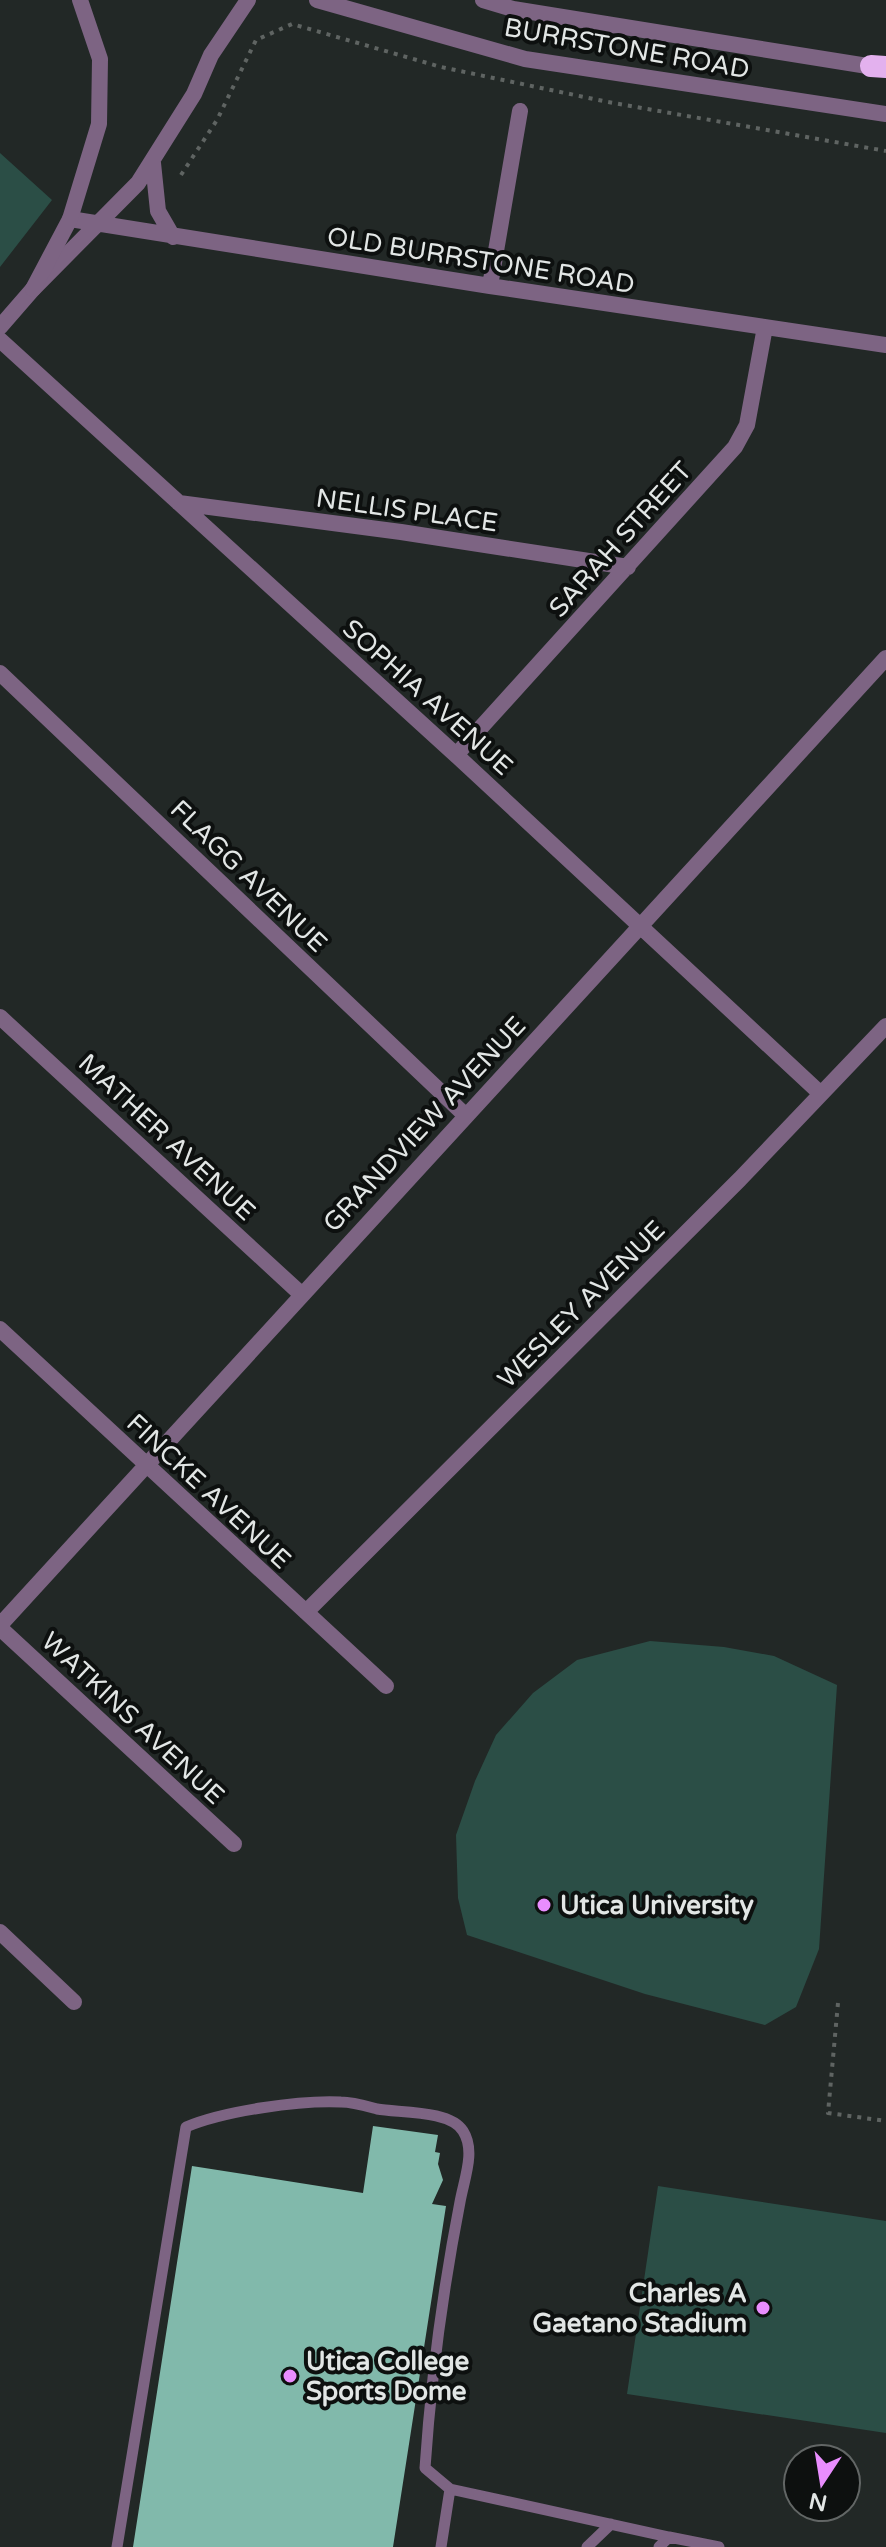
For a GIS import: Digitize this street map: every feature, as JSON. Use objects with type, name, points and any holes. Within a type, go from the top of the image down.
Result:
[{"type":"street","points":[[33,289],[70,219],[99,124],[100,59],[80,0]]},
{"type":"street","points":[[0,327],[33,289],[138,183],[194,94],[211,55],[248,0]]},
{"type":"street","name":"BURRSTONE ROAD","points":[[317,0],[525,59],[886,114]]},
{"type":"street","name":"BURRSTONE ROAD","points":[[483,0],[513,9],[881,68]]},
{"type":"street","points":[[490,286],[520,111]]},
{"type":"street","points":[[153,161],[158,211],[173,237]]},
{"type":"street","name":"OLD BURRSTONE ROAD","points":[[70,219],[886,345]]},
{"type":"street","name":"SARAH STREET","points":[[456,755],[735,447],[747,425],[765,327]]},
{"type":"street","name":"SOPHIA AVENUE","points":[[0,340],[456,755],[821,1094]]},
{"type":"street","name":"NELLIS PLACE","points":[[179,503],[401,532],[628,567]]},
{"type":"street","name":"GRANDVIEW AVENUE","points":[[0,1626],[886,658]]},
{"type":"street","name":"FLAGG AVENUE","points":[[0,673],[465,1115]]},
{"type":"street","name":"MATHER AVENUE","points":[[0,1017],[301,1294]]},
{"type":"street","name":"WESLEY AVENUE","points":[[306,1612],[729,1190],[886,1026]]},
{"type":"street","name":"FINCKE AVENUE","points":[[0,1329],[386,1686]]},
{"type":"street","name":"WATKINS AVENUE","points":[[0,1626],[234,1844]]},
{"type":"street","points":[[0,1932],[74,2002]]},
{"type":"lane","points":[[117,2547],[186,2127],[211,2116],[342,2102],[399,2113],[439,2115],[462,2128],[470,2147],[451,2249],[425,2468],[450,2489],[719,2547]]},
{"type":"lane","points":[[441,2547],[450,2489]]},
{"type":"lane","points":[[587,2547],[611,2524]]},
{"type":"lane","points":[[659,2547],[669,2537]]},
{"type":"path","points":[[181,175],[217,120],[256,40],[292,24],[441,67],[608,102],[886,151]]},
{"type":"path","points":[[838,2003],[828,2113],[886,2121]]},
{"type":"green space","points":[[0,153],[52,200],[0,267]]},
{"type":"green space","points":[[650,1641],[724,1647],[774,1656],[837,1685],[819,1949],[796,2007],[765,2025],[645,1994],[467,1935],[458,1898],[456,1835],[475,1781],[496,1735],[533,1693],[577,1660]]},
{"type":"green space","name":"Charles A Gaetano Stadium","points":[[658,2186],[886,2221],[886,2433],[627,2394]]},
{"type":"building","name":"Utica College Sports Dome","points":[[373,2126],[438,2135],[435,2152],[440,2153],[438,2164],[443,2180],[432,2204],[446,2206],[393,2547],[133,2547],[192,2166],[363,2193]]},
{"type":"place","name":"Utica University","points":[[544,1905]]},
{"type":"place","name":"Charles A Gaetano Stadium","points":[[763,2308]]},
{"type":"place","name":"Utica College Sports Dome","points":[[290,2376]]}]
